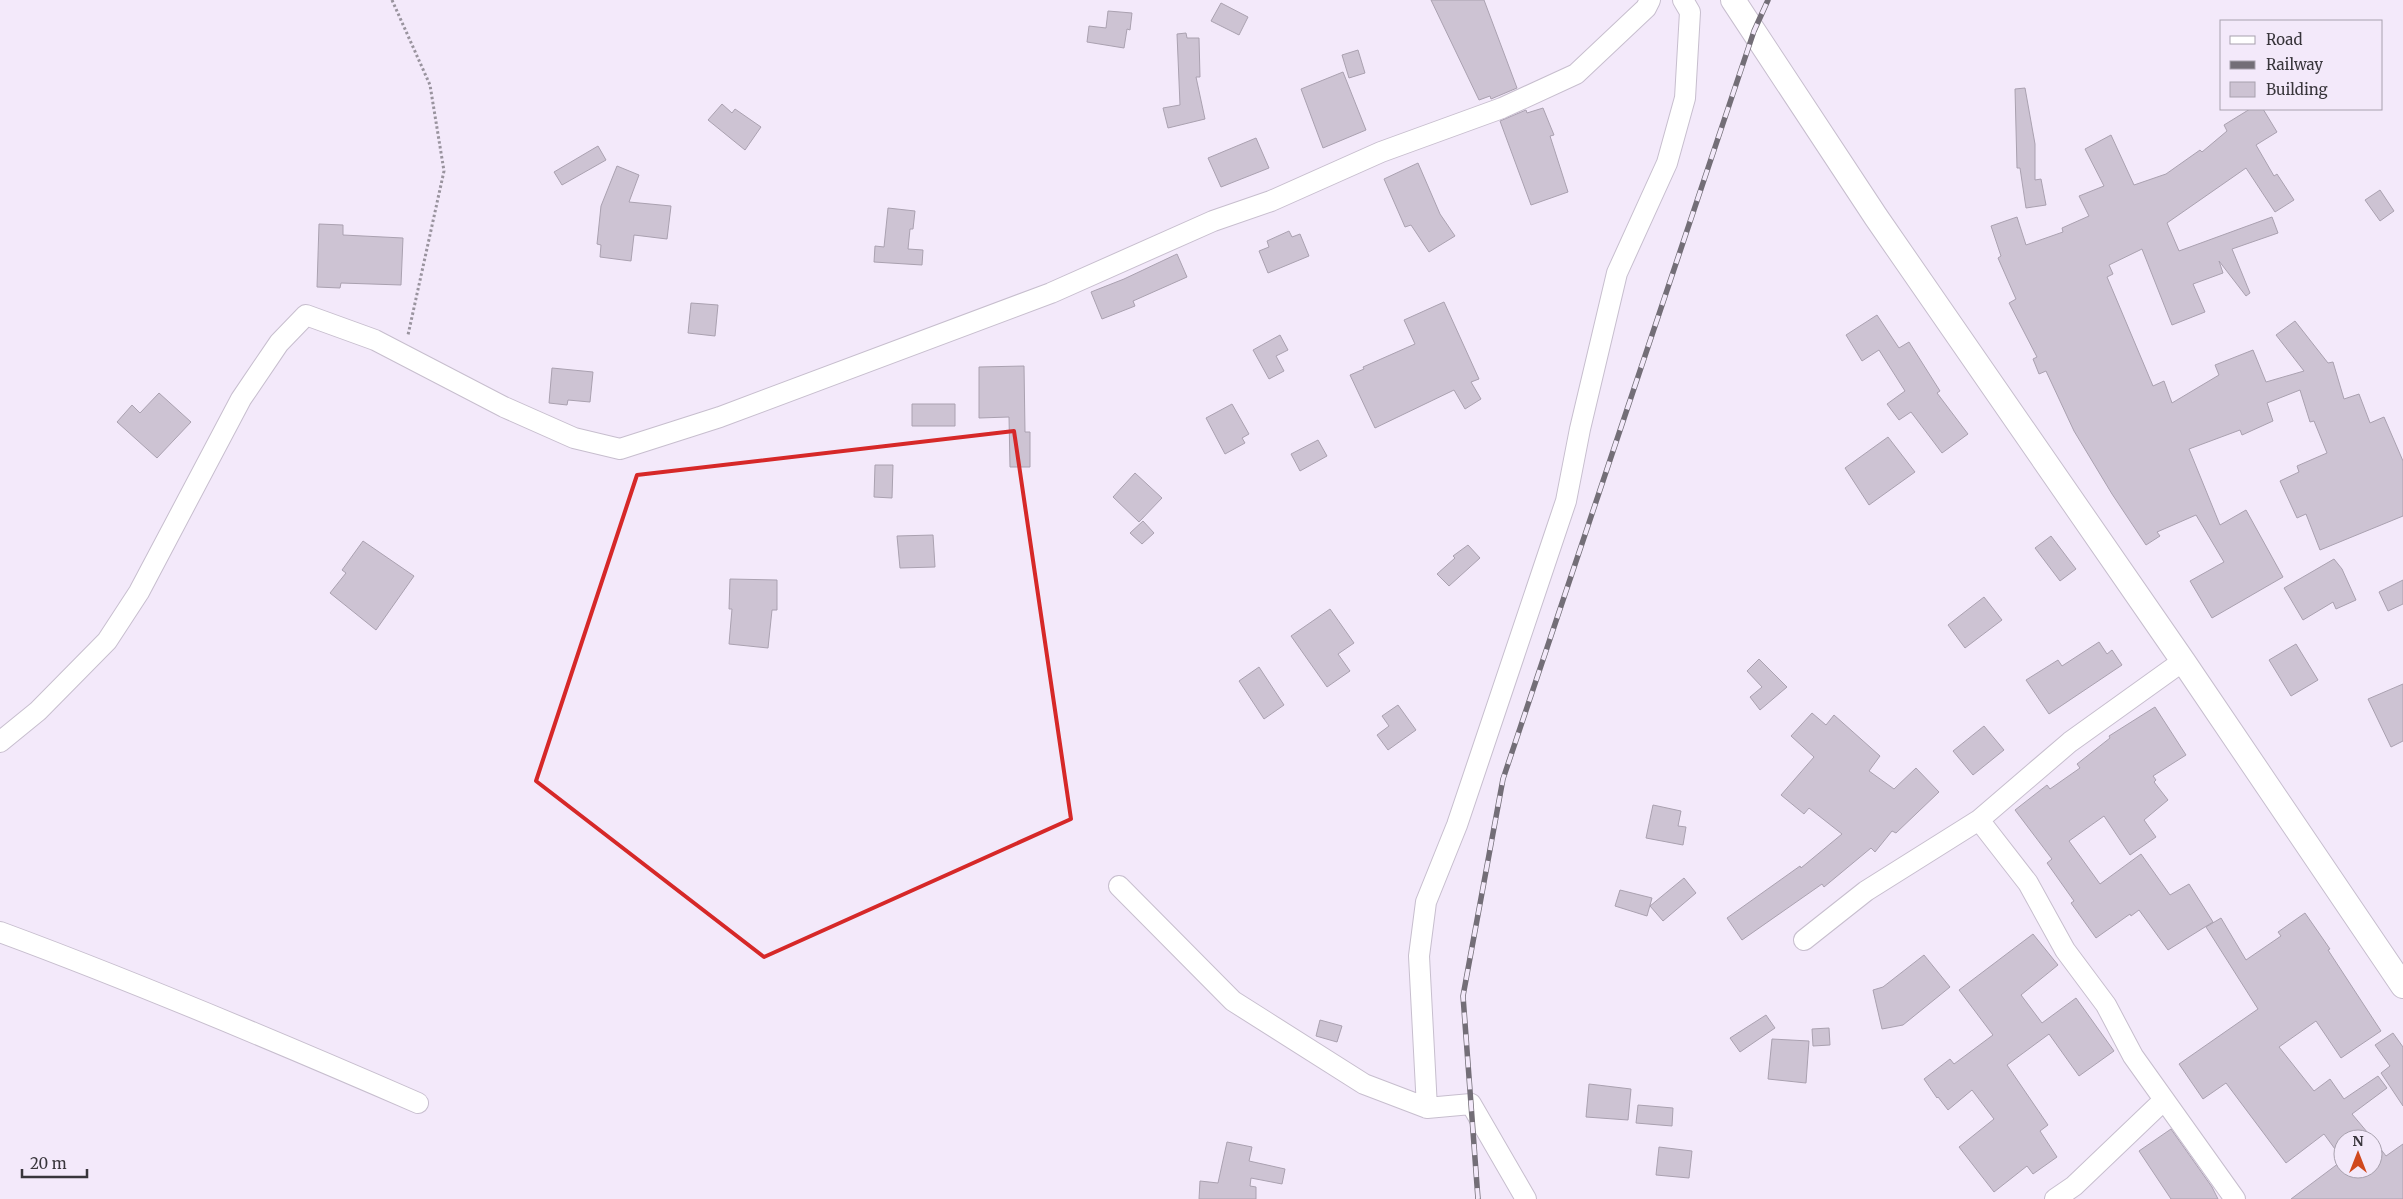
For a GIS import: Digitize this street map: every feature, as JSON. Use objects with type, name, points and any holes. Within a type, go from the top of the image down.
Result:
[{"type":"street","points":[[0,742],[38,711],[108,641],[139,592],[242,399],[279,343],[306,315],[375,340],[504,407],[574,438],[620,449],[720,417],[1051,293],[1213,221],[1271,201],[1381,152],[1502,108],[1576,74],[1646,8],[1650,0]]},
{"type":"street","points":[[1427,1108],[1419,956],[1426,902],[1457,825],[1566,501],[1580,429],[1617,273],[1667,162],[1685,98],[1690,12],[1683,0]]},
{"type":"street","points":[[1733,0],[1876,217],[2183,661],[2403,986]]},
{"type":"street","points":[[1804,940],[1866,891],[1979,820],[2070,742],[2183,661]]},
{"type":"street","points":[[1979,820],[2028,883],[2065,950],[2106,1005],[2133,1056],[2235,1199]]},
{"type":"street","points":[[1119,886],[1233,1001],[1364,1084],[1427,1108],[1471,1104],[1526,1199]]},
{"type":"street","points":[[0,932],[104,970],[279,1042],[418,1103]]},
{"type":"street","points":[[2055,1199],[2074,1186],[2164,1100]]},
{"type":"path","points":[[392,0],[430,86],[444,171],[403,355]]},
{"type":"highlighted area","points":[[1014,431],[1071,819],[764,957],[536,781],[637,475]]},
{"type":"building","points":[[1431,0],[1484,0],[1517,88],[1491,99],[1490,96],[1479,100]]},
{"type":"building","points":[[1221,3],[1248,17],[1239,35],[1211,21]]},
{"type":"building","points":[[1108,11],[1132,13],[1130,30],[1127,29],[1124,48],[1087,42],[1089,26],[1106,28]]},
{"type":"building","points":[[1186,33],[1187,38],[1199,38],[1200,77],[1196,77],[1205,119],[1168,128],[1163,108],[1180,105],[1177,34]]},
{"type":"building","points":[[1358,50],[1365,73],[1349,78],[1342,55]]},
{"type":"building","points":[[1343,72],[1366,130],[1323,148],[1301,89]]},
{"type":"building","points":[[2025,88],[2035,144],[2035,180],[2041,179],[2046,205],[2026,208],[2020,168],[2017,168],[2015,89]]},
{"type":"building","points":[[722,104],[732,113],[735,109],[761,127],[745,150],[708,120]]},
{"type":"building","points":[[1543,108],[1554,135],[1550,136],[1568,192],[1531,205],[1500,121],[1526,110],[1527,113]]},
{"type":"building","points":[[2248,110],[2264,110],[2277,132],[2256,145],[2274,176],[2277,174],[2294,200],[2275,212],[2246,168],[2167,223],[2179,251],[2272,217],[2278,233],[2232,249],[2250,293],[2246,296],[2219,261],[2223,273],[2193,284],[2205,312],[2172,325],[2142,249],[2109,265],[2113,274],[2107,277],[2153,386],[2164,381],[2172,403],[2219,375],[2215,365],[2253,350],[2266,382],[2304,371],[2276,335],[2295,321],[2328,363],[2333,362],[2344,399],[2359,394],[2370,423],[2384,417],[2403,461],[2403,516],[2320,550],[2306,514],[2297,518],[2280,481],[2299,472],[2297,466],[2327,453],[2314,421],[2310,422],[2300,390],[2267,403],[2273,421],[2242,435],[2240,430],[2189,449],[2220,525],[2246,510],[2283,577],[2212,618],[2190,581],[2224,562],[2196,515],[2157,532],[2160,536],[2146,545],[2112,494],[2074,431],[2046,371],[2039,374],[2033,359],[2037,357],[2009,303],[2016,299],[1998,258],[2001,256],[1991,226],[2017,217],[2026,245],[2063,232],[2062,228],[2089,216],[2079,196],[2104,186],[2085,149],[2111,135],[2134,185],[2166,174],[2200,150],[2202,152],[2227,131],[2224,125]]},
{"type":"building","points":[[1256,138],[1269,168],[1221,187],[1208,158]]},
{"type":"building","points":[[598,146],[606,160],[562,185],[554,172]]},
{"type":"building","points":[[1418,163],[1440,214],[1455,236],[1429,252],[1411,225],[1405,227],[1384,179]]},
{"type":"building","points":[[617,166],[639,175],[629,202],[671,206],[667,239],[634,235],[631,261],[600,257],[601,245],[597,244],[601,206]]},
{"type":"building","points":[[2380,190],[2394,211],[2380,221],[2365,200]]},
{"type":"building","points":[[888,208],[915,211],[913,229],[910,229],[908,249],[923,250],[922,265],[874,262],[875,246],[884,247]]},
{"type":"building","points":[[319,224],[343,225],[343,235],[403,238],[401,285],[341,283],[340,288],[317,287]]},
{"type":"building","points":[[1289,231],[1292,237],[1300,234],[1309,256],[1268,273],[1259,251],[1269,247],[1267,241]]},
{"type":"building","points":[[1177,254],[1187,277],[1133,301],[1135,306],[1102,319],[1091,292]]},
{"type":"building","points":[[1444,302],[1479,379],[1471,382],[1481,399],[1465,409],[1454,390],[1375,428],[1350,375],[1364,369],[1363,367],[1415,344],[1404,320]]},
{"type":"building","points":[[691,303],[718,305],[715,336],[688,333]]},
{"type":"building","points":[[1877,315],[1899,348],[1909,342],[1940,391],[1937,393],[1968,434],[1942,453],[1911,412],[1899,420],[1887,404],[1905,391],[1879,350],[1862,361],[1846,335]]},
{"type":"building","points":[[1280,335],[1288,350],[1276,356],[1284,371],[1269,379],[1253,350]]},
{"type":"building","points":[[1024,366],[1025,432],[1030,432],[1030,467],[1010,467],[1009,417],[979,418],[979,367]]},
{"type":"building","points":[[552,368],[593,372],[590,402],[568,400],[567,405],[549,403]]},
{"type":"building","points":[[159,393],[191,422],[157,458],[117,422],[132,405],[140,413]]},
{"type":"building","points":[[912,404],[955,404],[955,426],[912,426]]},
{"type":"building","points":[[1232,404],[1249,434],[1242,438],[1245,443],[1225,454],[1206,418]]},
{"type":"building","points":[[1888,437],[1915,472],[1869,505],[1845,468]]},
{"type":"building","points":[[1318,440],[1327,456],[1300,471],[1291,454]]},
{"type":"building","points":[[875,465],[893,465],[892,498],[874,497]]},
{"type":"building","points":[[1135,473],[1162,498],[1139,522],[1113,497]]},
{"type":"building","points":[[1143,521],[1154,533],[1142,544],[1130,533]]},
{"type":"building","points":[[933,535],[935,567],[900,568],[897,536]]},
{"type":"building","points":[[2051,536],[2076,569],[2060,581],[2035,548]]},
{"type":"building","points":[[363,541],[414,576],[376,630],[330,593],[346,573],[342,570]]},
{"type":"building","points":[[1468,545],[1480,558],[1449,586],[1437,574],[1455,558],[1453,556]]},
{"type":"building","points":[[2334,559],[2342,569],[2356,600],[2336,609],[2333,602],[2303,620],[2284,588]]},
{"type":"building","points":[[730,579],[777,580],[777,610],[772,610],[768,648],[729,644],[732,609],[729,609]]},
{"type":"building","points":[[2403,580],[2403,604],[2388,611],[2379,592]]},
{"type":"building","points":[[1984,597],[2002,620],[1965,648],[1948,625]]},
{"type":"building","points":[[1330,609],[1354,643],[1338,654],[1350,671],[1327,687],[1291,636]]},
{"type":"building","points":[[2099,642],[2107,654],[2112,650],[2122,665],[2049,714],[2026,680],[2058,660],[2062,666]]},
{"type":"building","points":[[2296,644],[2318,680],[2291,696],[2269,660]]},
{"type":"building","points":[[1759,659],[1787,687],[1760,710],[1750,697],[1762,687],[1747,671]]},
{"type":"building","points":[[1259,667],[1284,705],[1264,719],[1239,681]]},
{"type":"building","points":[[2403,684],[2403,741],[2391,747],[2368,699]]},
{"type":"building","points":[[1398,705],[1416,730],[1388,750],[1377,735],[1389,726],[1382,716]]},
{"type":"building","points":[[2155,707],[2186,755],[2153,776],[2156,780],[2154,782],[2168,800],[2144,820],[2156,837],[2130,855],[2104,816],[2069,841],[2100,884],[2141,854],[2170,895],[2189,884],[2213,922],[2168,950],[2139,910],[2131,916],[2130,914],[2096,938],[2071,903],[2074,901],[2047,863],[2052,859],[2015,810],[2047,785],[2050,789],[2080,768],[2077,764],[2110,738],[2109,736]]},
{"type":"building","points":[[1812,713],[1826,725],[1834,715],[1880,756],[1869,771],[1894,789],[1916,768],[1939,792],[1896,833],[1892,831],[1875,852],[1871,848],[1824,887],[1822,884],[1742,940],[1727,918],[1800,866],[1801,868],[1842,834],[1809,808],[1804,814],[1781,795],[1814,757],[1791,736]]},
{"type":"building","points":[[1984,726],[2004,750],[1973,775],[1953,751]]},
{"type":"building","points":[[1653,805],[1681,811],[1678,826],[1686,827],[1683,845],[1646,838]]},
{"type":"building","points":[[1684,878],[1696,893],[1663,921],[1650,906]]},
{"type":"building","points":[[1620,890],[1652,898],[1647,916],[1615,906]]},
{"type":"building","points":[[2305,913],[2330,949],[2328,950],[2381,1031],[2341,1058],[2316,1021],[2279,1047],[2314,1091],[2330,1079],[2344,1099],[2378,1076],[2387,1088],[2352,1114],[2365,1129],[2333,1129],[2333,1146],[2324,1134],[2286,1163],[2226,1083],[2203,1099],[2179,1064],[2258,1009],[2206,927],[2221,918],[2246,960],[2281,936],[2278,932]]},
{"type":"building","points":[[2033,934],[2058,965],[2021,995],[2042,1023],[2076,998],[2114,1051],[2079,1076],[2049,1034],[2007,1065],[2048,1125],[2040,1131],[2057,1157],[2033,1174],[2027,1166],[1994,1192],[1959,1147],[1994,1119],[1972,1090],[1948,1110],[1924,1079],[1950,1059],[1954,1064],[1993,1035],[1959,990]]},
{"type":"building","points":[[1924,955],[1950,987],[1903,1025],[1882,1029],[1873,990],[1883,987]]},
{"type":"building","points":[[1766,1015],[1775,1028],[1740,1052],[1730,1038]]},
{"type":"building","points":[[1320,1020],[1342,1026],[1337,1042],[1316,1036]]},
{"type":"building","points":[[1829,1028],[1830,1045],[1813,1046],[1812,1029]]},
{"type":"building","points":[[2393,1033],[2403,1047],[2403,1106],[2381,1073],[2390,1066],[2375,1045]]},
{"type":"building","points":[[1772,1039],[1809,1041],[1806,1083],[1768,1079]]},
{"type":"building","points":[[1589,1084],[1631,1089],[1628,1120],[1586,1117]]},
{"type":"building","points":[[1638,1105],[1673,1108],[1672,1126],[1636,1123]]},
{"type":"building","points":[[2171,1129],[2212,1187],[2218,1199],[2171,1199],[2139,1151]]},
{"type":"building","points":[[1227,1142],[1252,1147],[1249,1161],[1285,1169],[1282,1184],[1251,1178],[1250,1186],[1256,1187],[1256,1199],[1199,1199],[1200,1181],[1218,1183]]},
{"type":"building","points":[[2403,1144],[2403,1199],[2291,1199],[2333,1168],[2333,1179],[2383,1179],[2383,1152],[2386,1156]]},
{"type":"building","points":[[1659,1147],[1692,1151],[1689,1178],[1656,1175]]},
{"type":"railway","points":[[1478,1199],[1463,996],[1503,779],[1754,31],[1768,0]]}]
